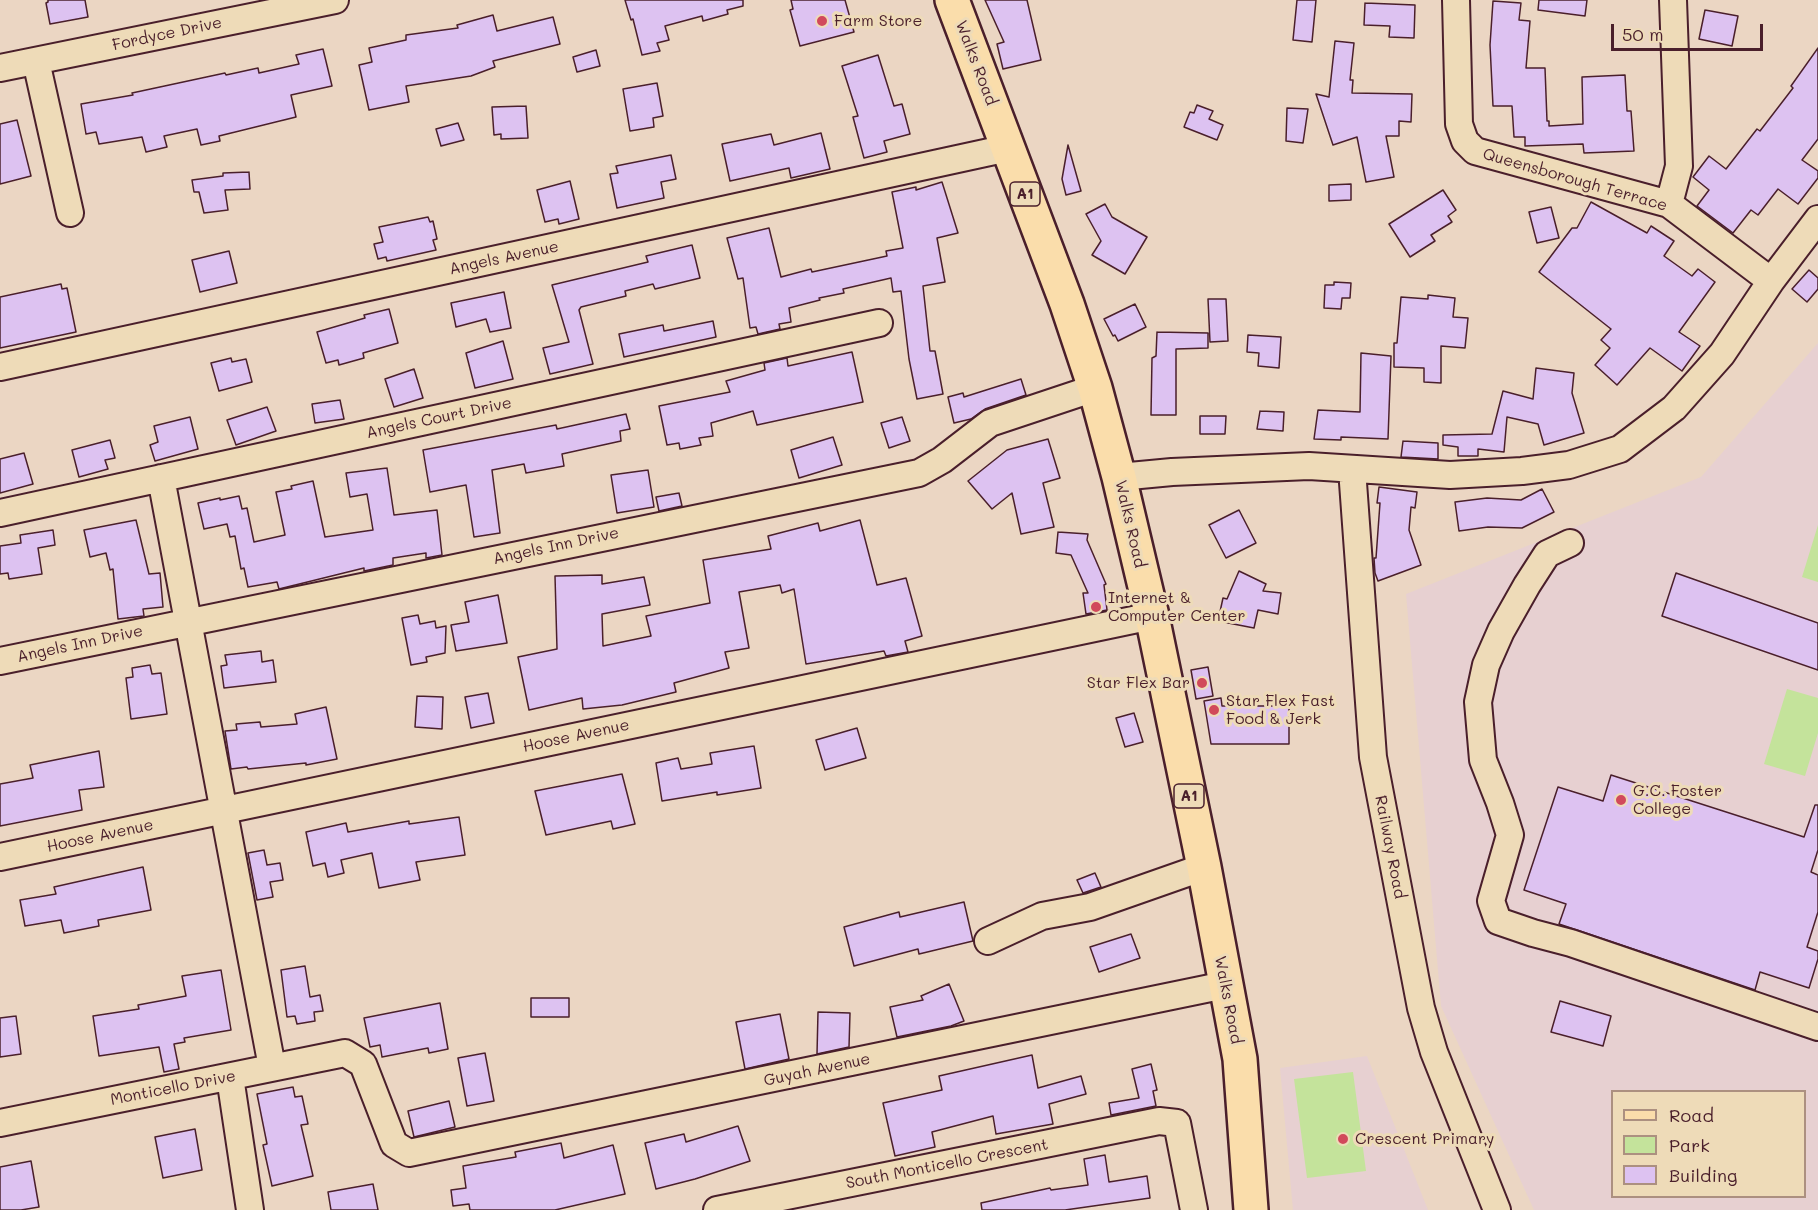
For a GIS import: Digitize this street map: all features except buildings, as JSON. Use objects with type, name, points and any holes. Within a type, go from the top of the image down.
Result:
[{"type":"main road","name":"Walks Road","points":[[952,0],[1067,304],[1095,388],[1119,477],[1152,616],[1204,867],[1240,1059],[1251,1210]]},
{"type":"street","name":"Fordyce Drive","points":[[0,68],[335,0]]},
{"type":"street","name":"Queensborough Terrace","points":[[1456,0],[1459,124],[1465,141],[1475,151],[1670,204],[1771,281]]},
{"type":"street","points":[[1670,204],[1679,166],[1673,0]]},
{"type":"street","points":[[36,61],[70,213]]},
{"type":"street","name":"Angels Avenue","points":[[0,367],[1008,148]]},
{"type":"street","points":[[1119,477],[1172,472],[1309,466],[1450,475],[1522,471],[1569,465],[1620,448],[1674,408],[1722,354],[1771,281],[1818,219]]},
{"type":"street","name":"Angels Court Drive","points":[[0,513],[879,323]]},
{"type":"street","name":"Angels Inn Drive","points":[[0,661],[919,473],[942,460],[990,423],[1095,388]]},
{"type":"street","name":"Railway Road","points":[[1352,469],[1373,757],[1419,997],[1434,1052],[1497,1210]]},
{"type":"street","points":[[161,478],[272,1067]]},
{"type":"street","points":[[1570,543],[1547,554],[1527,585],[1501,631],[1486,665],[1478,702],[1483,760],[1500,803],[1509,835],[1491,901],[1498,921],[1571,943],[1818,1027]]},
{"type":"street","name":"Hoose Avenue","points":[[0,857],[1152,616]]},
{"type":"street","points":[[988,941],[1042,916],[1090,907],[1204,867]]},
{"type":"street","name":"Guyah Avenue","points":[[345,1053],[363,1064],[394,1144],[409,1153],[1225,985]]},
{"type":"street","name":"Monticello Drive","points":[[0,1123],[345,1053]]},
{"type":"street","points":[[230,1077],[250,1210]]},
{"type":"street","name":"South Monticello Crescent","points":[[717,1210],[1159,1121],[1177,1123],[1194,1210]]},
{"type":"shaded area","name":"G.C. Foster College","points":[[1818,343],[1818,1210],[1534,1210],[1441,1006],[1406,594],[1701,477]]},
{"type":"shaded area","name":"Crescent Primary","points":[[1367,1056],[1428,1210],[1293,1210],[1280,1068]]},
{"type":"green space","points":[[1818,525],[1818,582],[1802,577]]},
{"type":"green space","points":[[1787,689],[1818,698],[1818,733],[1805,776],[1764,764]]},
{"type":"green space","points":[[1353,1072],[1366,1171],[1307,1178],[1294,1079]]},
{"type":"place","name":"Farm Store","points":[[822,21]]},
{"type":"place","name":"Internet & Computer Center","points":[[1096,607]]},
{"type":"place","name":"Star Flex Bar","points":[[1202,683]]},
{"type":"place","name":"Star Flex Fast Food & Jerk","points":[[1214,710]]},
{"type":"place","name":"G.C. Foster College","points":[[1621,800]]},
{"type":"place","name":"Crescent Primary","points":[[1343,1139]]}]
